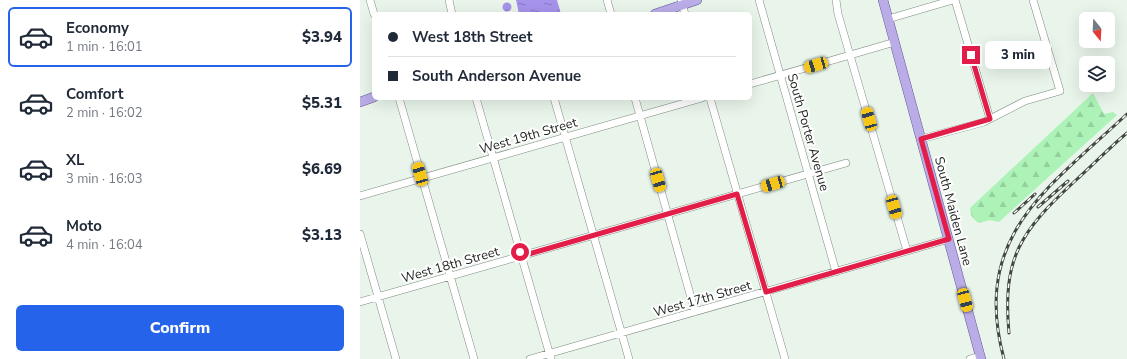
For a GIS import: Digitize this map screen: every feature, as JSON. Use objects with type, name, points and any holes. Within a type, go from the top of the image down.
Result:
[{"type":"main road","points":[[661,12],[683,6],[697,0]]},
{"type":"main road","name":"South Maiden Lane","points":[[883,0],[980,358]]},
{"type":"main road","points":[[360,102],[372,99]]},
{"type":"street","points":[[370,0],[373,12]]},
{"type":"street","points":[[449,0],[452,12]]},
{"type":"street","points":[[607,0],[610,12]]},
{"type":"street","name":"South Porter Avenue","points":[[759,0],[836,272]]},
{"type":"street","points":[[836,0],[837,11],[907,251]]},
{"type":"street","points":[[888,19],[954,0],[990,119]]},
{"type":"street","points":[[921,139],[990,119],[1025,101],[1060,91],[1033,0]]},
{"type":"street","points":[[752,83],[895,42]]},
{"type":"street","points":[[400,100],[474,359]]},
{"type":"street","points":[[477,100],[550,356]]},
{"type":"street","points":[[555,100],[629,359]]},
{"type":"street","points":[[636,100],[695,312]]},
{"type":"street","name":"West 19th Street","points":[[360,196],[695,100]]},
{"type":"street","points":[[711,100],[785,359]]},
{"type":"street","name":"West 18th Street","points":[[360,302],[846,163]]},
{"type":"street","points":[[360,234],[396,359]]},
{"type":"street","name":"West 17th Street","points":[[530,359],[550,356],[622,333],[949,239]]},
{"type":"street","points":[[970,359],[980,358]]},
{"type":"green space","points":[[1093,93],[1104,114],[1113,112],[1117,115],[999,222],[990,220],[979,223],[973,219],[970,208]]},
{"type":"water","points":[[516,0],[557,0],[560,12],[519,12]]},
{"type":"water","points":[[505,3],[509,3],[511,7],[509,11],[505,11],[503,9],[503,5]]},
{"type":"railway","points":[[1004,359],[997,316],[998,279],[1007,247],[1023,218],[1044,192],[1127,114]]},
{"type":"railway","points":[[1009,333],[1009,284],[1019,247],[1041,215],[1056,199],[1127,133]]},
{"type":"railway","points":[[1038,207],[1068,181]]},
{"type":"railway","points":[[1014,213],[1035,194]]},
{"type":"route","points":[[520,252],[522,256],[737,194],[766,292],[949,239],[921,139],[984,122],[990,119],[971,55]]}]
